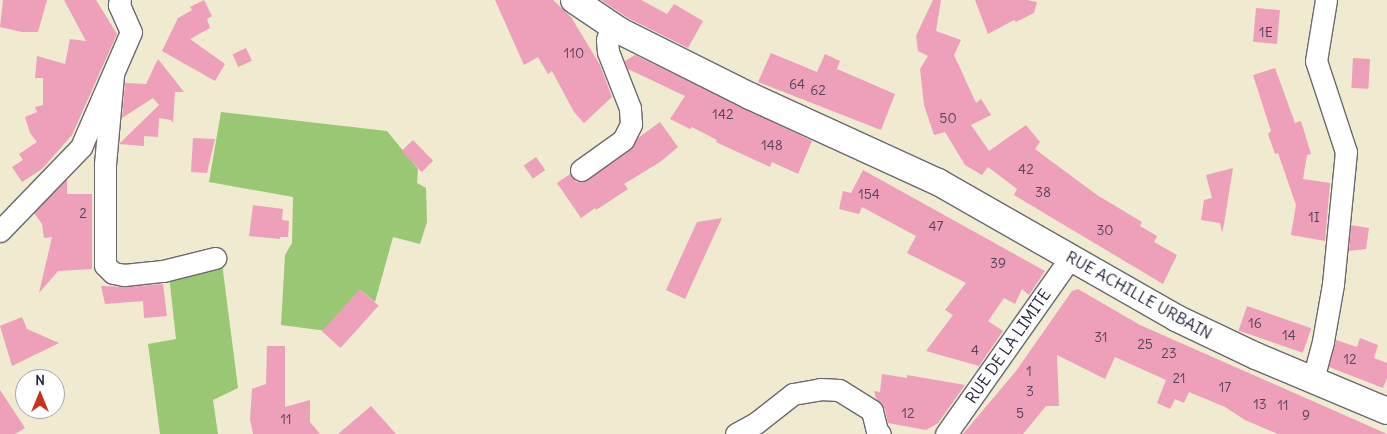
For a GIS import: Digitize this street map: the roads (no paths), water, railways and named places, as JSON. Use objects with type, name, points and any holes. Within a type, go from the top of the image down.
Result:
[{"type":"street","points":[[0,231],[81,147],[131,32],[119,5],[120,0]]},
{"type":"street","name":"RUE ACHILLE URBAIN","points":[[574,0],[611,26],[750,96],[899,163],[955,191],[1192,326],[1256,356],[1387,411]]},
{"type":"street","points":[[1313,379],[1323,341],[1333,284],[1346,152],[1316,61],[1326,0]]},
{"type":"street","points":[[581,170],[623,140],[630,124],[630,108],[608,52],[607,40],[611,26]]},
{"type":"street","points":[[113,75],[105,164],[105,265],[113,274],[124,275],[163,270],[215,258]]},
{"type":"street","name":"RUE DE LA LIMITE","points":[[946,434],[1070,258]]},
{"type":"street","points":[[736,434],[756,423],[793,394],[820,390],[839,390],[872,411],[877,430],[880,434]]}]
